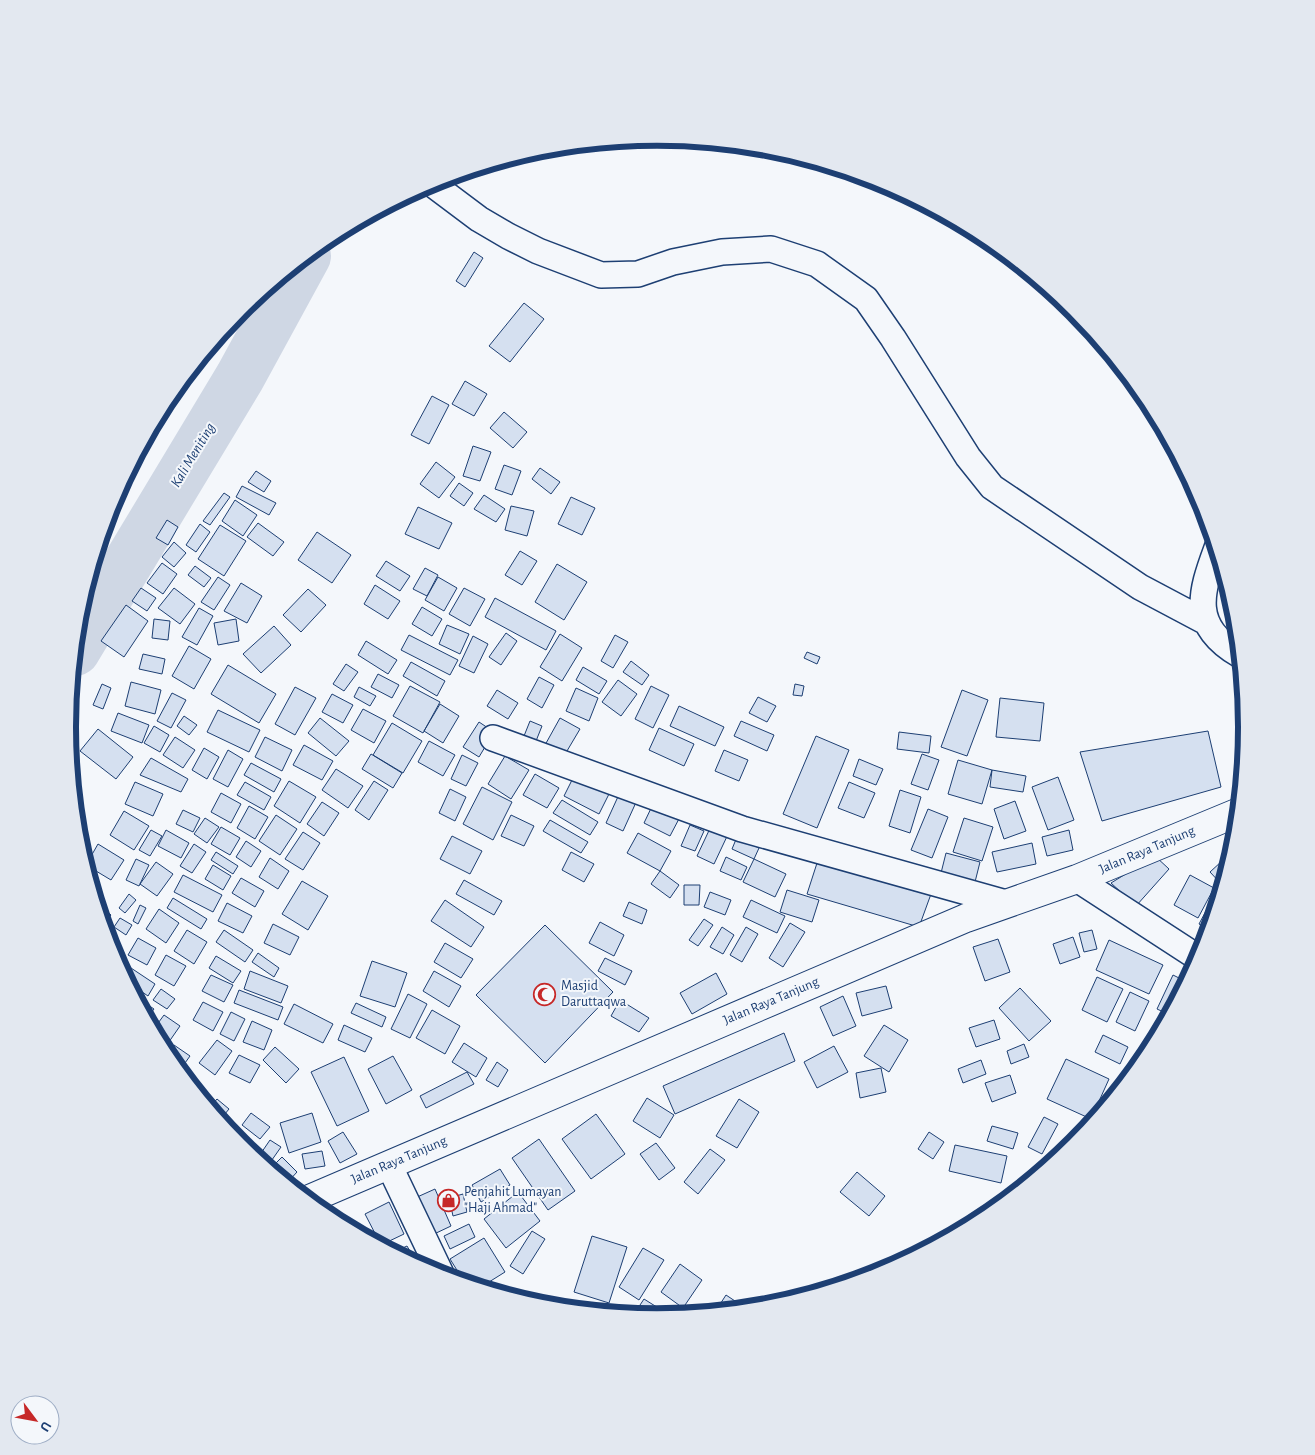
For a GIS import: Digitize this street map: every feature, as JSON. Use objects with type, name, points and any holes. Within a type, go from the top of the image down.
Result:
[{"type":"main road","name":"Jalan Raya Tanjung","points":[[315,1197],[1006,903],[1078,879],[1232,815]]},
{"type":"street","points":[[439,189],[472,214],[538,252],[601,275],[638,274],[673,262],[722,252],[772,249],[817,264],[866,299],[893,338],[968,457],[992,487],[1140,587],[1206,622]]},
{"type":"street","points":[[1213,557],[1203,587],[1202,605],[1206,622],[1222,643],[1234,651]]},
{"type":"street","points":[[493,738],[742,828],[1006,903]]},
{"type":"street","points":[[1078,879],[1193,954]]},
{"type":"street","points":[[388,1165],[437,1266]]},
{"type":"building","points":[[474,252],[483,258],[465,287],[456,281]]},
{"type":"building","points":[[524,303],[544,319],[510,362],[489,346]]},
{"type":"building","points":[[465,381],[487,394],[474,416],[452,404]]},
{"type":"building","points":[[432,396],[449,405],[429,444],[411,435]]},
{"type":"building","points":[[504,412],[527,432],[513,448],[490,428]]},
{"type":"building","points":[[473,446],[491,452],[480,481],[463,476]]},
{"type":"building","points":[[436,462],[455,477],[439,498],[420,484]]},
{"type":"building","points":[[504,465],[521,471],[512,495],[495,489]]},
{"type":"building","points":[[540,468],[560,482],[551,494],[532,479]]},
{"type":"building","points":[[256,471],[271,481],[264,492],[248,482]]},
{"type":"building","points":[[459,483],[473,493],[464,506],[450,496]]},
{"type":"building","points":[[242,486],[276,503],[269,515],[236,497]]},
{"type":"building","points":[[224,493],[230,497],[210,525],[203,521]]},
{"type":"building","points":[[484,495],[505,509],[496,522],[474,509]]},
{"type":"building","points":[[571,497],[595,508],[582,535],[558,524]]},
{"type":"building","points":[[235,500],[257,515],[243,536],[222,521]]},
{"type":"building","points":[[511,506],[534,511],[527,536],[505,530]]},
{"type":"building","points":[[418,507],[452,523],[439,549],[405,534]]},
{"type":"building","points":[[167,520],[178,527],[168,545],[156,538]]},
{"type":"building","points":[[258,523],[284,542],[273,556],[247,537]]},
{"type":"building","points":[[200,524],[210,532],[196,552],[186,545]]},
{"type":"building","points":[[220,525],[246,541],[224,576],[198,559]]},
{"type":"building","points":[[317,532],[351,555],[332,583],[298,560]]},
{"type":"building","points":[[174,542],[186,553],[174,567],[162,557]]},
{"type":"building","points":[[520,551],[537,561],[522,585],[505,575]]},
{"type":"building","points":[[386,561],[410,576],[400,591],[376,576]]},
{"type":"building","points":[[162,563],[177,574],[163,594],[147,583]]},
{"type":"building","points":[[557,564],[587,582],[564,620],[535,602]]},
{"type":"building","points":[[195,566],[211,578],[204,587],[188,575]]},
{"type":"building","points":[[425,568],[438,575],[427,596],[413,589]]},
{"type":"building","points":[[218,577],[230,585],[214,610],[201,602]]},
{"type":"building","points":[[438,577],[457,588],[444,611],[425,600]]},
{"type":"building","points":[[241,583],[262,596],[247,623],[224,611]]},
{"type":"building","points":[[375,585],[400,601],[388,619],[364,604]]},
{"type":"building","points":[[141,588],[156,598],[147,611],[132,601]]},
{"type":"building","points":[[174,588],[195,604],[180,624],[158,608]]},
{"type":"building","points":[[464,588],[485,599],[470,626],[449,614]]},
{"type":"building","points":[[308,589],[326,605],[301,632],[283,615]]},
{"type":"building","points":[[495,598],[556,631],[546,650],[485,617]]},
{"type":"building","points":[[126,605],[148,621],[124,657],[101,641]]},
{"type":"building","points":[[422,607],[442,619],[432,636],[412,624]]},
{"type":"building","points":[[199,608],[213,616],[197,645],[182,637]]},
{"type":"building","points":[[154,619],[170,621],[168,640],[152,638]]},
{"type":"building","points":[[236,619],[239,641],[218,645],[214,623]]},
{"type":"building","points":[[447,625],[469,634],[460,654],[439,644]]},
{"type":"building","points":[[274,626],[291,645],[261,673],[243,654]]},
{"type":"building","points":[[506,633],[517,641],[501,665],[489,657]]},
{"type":"building","points":[[560,634],[582,648],[562,681],[540,667]]},
{"type":"building","points":[[409,635],[458,660],[450,675],[401,650]]},
{"type":"building","points":[[615,635],[628,642],[613,668],[601,661]]},
{"type":"building","points":[[473,636],[488,644],[474,673],[459,666]]},
{"type":"building","points":[[366,641],[397,660],[388,674],[358,655]]},
{"type":"building","points":[[189,646],[211,659],[194,689],[172,676]]},
{"type":"building","points":[[807,652],[820,657],[817,664],[804,658]]},
{"type":"building","points":[[143,654],[165,659],[162,674],[139,669]]},
{"type":"building","points":[[631,661],[649,675],[642,685],[623,672]]},
{"type":"building","points":[[411,662],[445,681],[437,696],[403,676]]},
{"type":"building","points":[[346,664],[358,672],[344,691],[333,684]]},
{"type":"building","points":[[228,665],[276,694],[259,723],[211,694]]},
{"type":"building","points":[[583,667],[607,681],[599,694],[576,680]]},
{"type":"building","points":[[378,674],[399,685],[392,698],[371,687]]},
{"type":"building","points":[[539,677],[554,685],[542,708],[527,699]]},
{"type":"building","points":[[618,680],[637,694],[621,716],[602,702]]},
{"type":"building","points":[[131,682],[161,690],[155,714],[125,706]]},
{"type":"building","points":[[102,684],[111,688],[103,709],[93,705]]},
{"type":"building","points":[[795,684],[804,686],[802,696],[793,695]]},
{"type":"building","points":[[410,686],[440,702],[423,733],[393,716]]},
{"type":"building","points":[[651,686],[669,695],[653,728],[635,719]]},
{"type":"building","points":[[295,687],[316,698],[295,735],[275,724]]},
{"type":"building","points":[[359,687],[376,696],[370,706],[354,697]]},
{"type":"building","points":[[576,688],[598,698],[589,721],[566,711]]},
{"type":"building","points":[[497,690],[518,703],[508,719],[487,706]]},
{"type":"building","points":[[962,690],[988,700],[967,756],[941,747]]},
{"type":"building","points":[[172,693],[186,700],[171,728],[157,721]]},
{"type":"building","points":[[332,694],[353,705],[343,723],[322,712]]},
{"type":"building","points":[[758,697],[776,706],[767,722],[749,713]]},
{"type":"building","points":[[1000,698],[1044,703],[1040,741],[996,737]]},
{"type":"building","points":[[440,704],[459,716],[443,743],[424,731]]},
{"type":"building","points":[[679,706],[724,727],[715,746],[670,726]]},
{"type":"building","points":[[363,709],[386,721],[374,743],[351,730]]},
{"type":"building","points":[[218,710],[260,730],[249,752],[207,732]]},
{"type":"building","points":[[118,713],[149,725],[142,743],[111,731]]},
{"type":"building","points":[[184,716],[197,725],[189,735],[177,726]]},
{"type":"building","points":[[320,718],[349,741],[336,756],[308,733]]},
{"type":"building","points":[[560,718],[580,729],[564,756],[545,745]]},
{"type":"building","points":[[530,721],[542,726],[534,746],[522,741]]},
{"type":"building","points":[[741,721],[774,735],[767,751],[734,736]]},
{"type":"building","points":[[479,722],[494,732],[479,757],[463,747]]},
{"type":"building","points":[[392,723],[422,741],[403,773],[373,755]]},
{"type":"building","points":[[154,726],[169,735],[160,752],[144,743]]},
{"type":"building","points":[[659,728],[694,744],[684,766],[649,750]]},
{"type":"building","points":[[98,729],[133,757],[116,779],[80,751]]},
{"type":"building","points":[[1208,731],[1221,787],[1102,821],[1080,752]]},
{"type":"building","points":[[899,732],[931,736],[929,753],[897,749]]},
{"type":"building","points":[[816,736],[849,750],[817,828],[783,814]]},
{"type":"building","points":[[175,737],[195,750],[183,768],[163,755]]},
{"type":"building","points":[[265,737],[292,750],[282,771],[255,757]]},
{"type":"building","points":[[429,741],[455,755],[443,776],[418,762]]},
{"type":"building","points":[[304,745],[333,761],[322,780],[293,765]]},
{"type":"building","points":[[204,748],[219,757],[207,779],[192,770]]},
{"type":"building","points":[[228,750],[243,759],[228,787],[213,779]]},
{"type":"building","points":[[724,750],[748,760],[739,781],[715,771]]},
{"type":"building","points":[[371,754],[402,773],[393,788],[362,769]]},
{"type":"building","points":[[922,754],[939,760],[928,790],[911,784]]},
{"type":"building","points":[[462,755],[478,763],[466,786],[451,779]]},
{"type":"building","points":[[505,756],[529,770],[511,799],[488,784]]},
{"type":"building","points":[[151,758],[188,779],[181,792],[140,775]]},
{"type":"building","points":[[859,759],[883,769],[876,785],[853,776]]},
{"type":"building","points":[[958,760],[992,770],[982,804],[948,794]]},
{"type":"building","points":[[251,763],[281,779],[274,792],[244,775]]},
{"type":"building","points":[[336,769],[363,786],[348,808],[322,790]]},
{"type":"building","points":[[992,770],[1026,776],[1023,792],[990,787]]},
{"type":"building","points":[[535,774],[559,788],[547,808],[523,795]]},
{"type":"building","points":[[575,774],[610,792],[599,814],[564,796]]},
{"type":"building","points":[[1058,777],[1074,820],[1048,830],[1032,787]]},
{"type":"building","points":[[289,781],[316,797],[300,823],[274,806]]},
{"type":"building","points":[[374,781],[388,790],[369,820],[355,810]]},
{"type":"building","points":[[135,782],[163,794],[153,816],[125,804]]},
{"type":"building","points":[[245,782],[271,797],[264,810],[237,795]]},
{"type":"building","points":[[849,782],[875,793],[864,818],[838,808]]},
{"type":"building","points":[[482,787],[512,802],[493,840],[463,824]]},
{"type":"building","points":[[450,789],[466,797],[455,821],[439,813]]},
{"type":"building","points":[[621,790],[638,798],[623,831],[606,823]]},
{"type":"building","points":[[900,790],[921,797],[910,833],[889,826]]},
{"type":"building","points":[[221,793],[241,804],[231,823],[211,812]]},
{"type":"building","points":[[562,800],[598,822],[590,835],[553,813]]},
{"type":"building","points":[[1015,801],[1026,831],[1004,839],[994,809]]},
{"type":"building","points":[[322,802],[339,813],[324,836],[307,824]]},
{"type":"building","points":[[654,802],[681,815],[670,836],[644,823]]},
{"type":"building","points":[[249,806],[268,817],[255,839],[237,828]]},
{"type":"building","points":[[928,809],[948,817],[932,858],[911,850]]},
{"type":"building","points":[[183,810],[200,818],[193,832],[176,824]]},
{"type":"building","points":[[124,811],[149,826],[134,850],[110,835]]},
{"type":"building","points":[[276,815],[297,829],[280,855],[259,841]]},
{"type":"building","points":[[511,815],[534,826],[524,846],[501,836]]},
{"type":"building","points":[[205,818],[219,827],[207,843],[194,834]]},
{"type":"building","points":[[964,818],[993,827],[982,861],[953,852]]},
{"type":"building","points":[[550,820],[588,842],[581,853],[543,831]]},
{"type":"building","points":[[713,822],[730,830],[714,864],[697,856]]},
{"type":"building","points":[[690,825],[704,831],[695,851],[681,846]]},
{"type":"building","points":[[221,827],[240,838],[230,855],[211,844]]},
{"type":"building","points":[[151,830],[162,836],[150,856],[139,850]]},
{"type":"building","points":[[166,830],[189,843],[181,858],[158,846]]},
{"type":"building","points":[[1069,830],[1073,850],[1047,856],[1042,837]]},
{"type":"building","points":[[303,832],[320,843],[303,870],[285,859]]},
{"type":"building","points":[[638,833],[671,851],[660,871],[627,853]]},
{"type":"building","points":[[452,836],[482,851],[470,874],[440,859]]},
{"type":"building","points":[[737,837],[759,848],[754,859],[732,849]]},
{"type":"building","points":[[246,841],[261,851],[251,867],[236,857]]},
{"type":"building","points":[[1032,843],[1036,864],[997,872],[992,852]]},
{"type":"building","points":[[98,844],[124,860],[111,880],[94,870],[91,857]]},
{"type":"building","points":[[194,844],[206,852],[192,873],[180,866]]},
{"type":"building","points":[[216,852],[238,866],[233,874],[211,860]]},
{"type":"building","points":[[571,852],[594,864],[584,882],[562,870]]},
{"type":"building","points":[[946,853],[980,862],[975,882],[941,873]]},
{"type":"building","points":[[1155,856],[1169,869],[1136,906],[1111,883]]},
{"type":"building","points":[[726,857],[747,867],[741,880],[720,871]]},
{"type":"building","points":[[270,858],[289,871],[278,889],[259,877]]},
{"type":"building","points":[[136,859],[149,865],[139,886],[126,880]]},
{"type":"building","points":[[754,859],[786,874],[775,897],[743,882]]},
{"type":"building","points":[[818,860],[931,894],[919,927],[807,894]]},
{"type":"building","points":[[1223,860],[1218,881],[1210,872]]},
{"type":"building","points":[[156,862],[173,874],[157,896],[140,884]]},
{"type":"building","points":[[213,865],[231,876],[223,890],[205,879]]},
{"type":"building","points":[[660,871],[679,885],[670,898],[651,884]]},
{"type":"building","points":[[183,875],[222,895],[213,912],[174,892]]},
{"type":"building","points":[[1190,875],[1214,888],[1198,918],[1174,905]]},
{"type":"building","points":[[241,878],[264,891],[255,907],[232,893]]},
{"type":"building","points":[[464,880],[502,901],[494,915],[456,894]]},
{"type":"building","points":[[302,881],[328,896],[308,930],[282,914]]},
{"type":"building","points":[[684,885],[700,885],[699,905],[684,905]]},
{"type":"building","points":[[787,890],[819,900],[812,922],[780,912]]},
{"type":"building","points":[[710,892],[731,900],[725,915],[704,907]]},
{"type":"building","points":[[129,894],[136,900],[125,913],[119,908]]},
{"type":"building","points":[[173,898],[207,919],[201,929],[167,908]]},
{"type":"building","points":[[1213,898],[1204,926],[1199,924]]},
{"type":"building","points":[[445,900],[484,927],[471,947],[431,921]]},
{"type":"building","points":[[751,900],[785,916],[777,933],[743,917]]},
{"type":"building","points":[[629,902],[647,910],[642,924],[623,916]]},
{"type":"building","points":[[227,903],[252,916],[243,933],[218,921]]},
{"type":"building","points":[[140,905],[146,908],[138,924],[133,921]]},
{"type":"building","points":[[159,909],[179,923],[166,943],[146,929]]},
{"type":"building","points":[[120,918],[132,925],[126,935],[114,927]]},
{"type":"building","points":[[704,919],[713,925],[698,946],[689,940]]},
{"type":"building","points":[[600,922],[624,935],[614,956],[589,943]]},
{"type":"building","points":[[790,923],[805,932],[783,967],[769,958]]},
{"type":"building","points":[[273,924],[299,937],[290,955],[264,943]]},
{"type":"building","name":"Masjid Daruttaqwa","points":[[545,925],[613,992],[545,1063],[476,995]]},
{"type":"building","points":[[722,927],[734,935],[723,954],[710,947]]},
{"type":"building","points":[[746,927],[758,934],[742,962],[730,955]]},
{"type":"building","points":[[187,930],[207,942],[194,964],[174,951]]},
{"type":"building","points":[[224,930],[253,950],[245,962],[216,942]]},
{"type":"building","points":[[1092,930],[1097,949],[1084,952],[1079,933]]},
{"type":"building","points":[[1073,937],[1080,957],[1060,964],[1053,944]]},
{"type":"building","points":[[138,938],[156,948],[147,965],[128,955]]},
{"type":"building","points":[[998,939],[1010,972],[985,981],[973,947]]},
{"type":"building","points":[[1109,940],[1163,965],[1149,994],[1096,970]]},
{"type":"building","points":[[445,943],[473,959],[461,978],[434,962]]},
{"type":"building","points":[[258,953],[279,968],[274,977],[252,962]]},
{"type":"building","points":[[166,955],[186,966],[174,986],[155,975]]},
{"type":"building","points":[[216,956],[241,971],[233,983],[209,968]]},
{"type":"building","points":[[605,958],[632,971],[625,985],[598,971]]},
{"type":"building","points":[[372,961],[407,973],[395,1007],[360,996]]},
{"type":"building","points":[[128,967],[155,984],[148,996],[138,989]]},
{"type":"building","points":[[250,971],[288,986],[281,1003],[244,989]]},
{"type":"building","points":[[434,971],[461,986],[449,1007],[423,991]]},
{"type":"building","points":[[716,973],[727,994],[692,1014],[680,993]]},
{"type":"building","points":[[211,975],[233,985],[224,1002],[202,991]]},
{"type":"building","points":[[1173,975],[1182,979],[1164,1012],[1157,1009]]},
{"type":"building","points":[[1097,977],[1123,989],[1107,1022],[1082,1010]]},
{"type":"building","points":[[886,986],[892,1008],[862,1016],[856,993]]},
{"type":"building","points":[[1020,988],[1051,1021],[1029,1041],[999,1008]]},
{"type":"building","points":[[161,989],[175,999],[167,1009],[153,1000]]},
{"type":"building","points":[[239,990],[283,1007],[278,1020],[234,1003]]},
{"type":"building","points":[[1130,992],[1149,1001],[1135,1031],[1116,1022]]},
{"type":"building","points":[[408,994],[427,1004],[410,1038],[391,1029]]},
{"type":"building","points":[[843,996],[856,1026],[833,1036],[820,1007]]},
{"type":"building","points":[[620,1000],[649,1018],[639,1032],[611,1016]]},
{"type":"building","points":[[203,1002],[223,1012],[213,1031],[193,1020]]},
{"type":"building","points":[[356,1003],[386,1017],[382,1027],[351,1013]]},
{"type":"building","points":[[146,1004],[154,1009],[151,1013]]},
{"type":"building","points":[[294,1004],[333,1024],[323,1043],[284,1024]]},
{"type":"building","points":[[432,1010],[460,1026],[445,1054],[416,1038]]},
{"type":"building","points":[[231,1012],[245,1019],[234,1041],[220,1034]]},
{"type":"building","points":[[164,1015],[180,1026],[169,1042],[158,1024]]},
{"type":"building","points":[[994,1020],[1000,1039],[976,1047],[969,1028]]},
{"type":"building","points":[[252,1021],[272,1030],[264,1050],[243,1042]]},
{"type":"building","points":[[344,1025],[372,1038],[365,1052],[338,1040]]},
{"type":"building","points":[[884,1025],[908,1040],[889,1072],[864,1056]]},
{"type":"building","points":[[784,1033],[795,1061],[675,1114],[663,1086]]},
{"type":"building","points":[[1103,1035],[1128,1047],[1120,1064],[1095,1052]]},
{"type":"building","points":[[217,1040],[232,1051],[215,1075],[199,1063]]},
{"type":"building","points":[[464,1043],[487,1058],[476,1077],[452,1062]]},
{"type":"building","points":[[1024,1044],[1029,1057],[1011,1064],[1007,1051]]},
{"type":"building","points":[[174,1045],[190,1056],[184,1064],[174,1050],[172,1047]]},
{"type":"building","points":[[834,1046],[848,1072],[817,1088],[804,1062]]},
{"type":"building","points":[[275,1047],[299,1069],[286,1083],[263,1060]]},
{"type":"building","points":[[239,1055],[260,1065],[250,1083],[229,1073]]},
{"type":"building","points":[[393,1056],[412,1090],[386,1104],[368,1069]]},
{"type":"building","points":[[344,1057],[369,1111],[337,1126],[311,1072]]},
{"type":"building","points":[[1066,1059],[1109,1079],[1094,1112],[1089,1118],[1047,1099]]},
{"type":"building","points":[[981,1060],[986,1074],[963,1083],[958,1069]]},
{"type":"building","points":[[497,1062],[508,1070],[498,1087],[486,1080]]},
{"type":"building","points":[[881,1068],[886,1092],[860,1098],[856,1073]]},
{"type":"building","points":[[467,1072],[474,1084],[426,1108],[420,1096]]},
{"type":"building","points":[[1010,1075],[1016,1093],[992,1102],[985,1083]]},
{"type":"building","points":[[647,1098],[674,1115],[660,1138],[633,1121]]},
{"type":"building","points":[[217,1099],[229,1109],[224,1115],[214,1103]]},
{"type":"building","points":[[739,1099],[759,1112],[737,1148],[716,1136]]},
{"type":"building","points":[[251,1113],[270,1127],[260,1139],[242,1125]]},
{"type":"building","points":[[312,1113],[321,1142],[289,1153],[280,1123]]},
{"type":"building","points":[[596,1114],[625,1154],[591,1179],[562,1139]]},
{"type":"building","points":[[1044,1117],[1058,1124],[1042,1154],[1028,1147]]},
{"type":"building","points":[[992,1126],[1018,1133],[1013,1149],[987,1141]]},
{"type":"building","points":[[235,1127],[251,1141],[250,1142]]},
{"type":"building","points":[[343,1132],[357,1154],[340,1163],[328,1141]]},
{"type":"building","points":[[929,1132],[944,1142],[933,1159],[918,1149]]},
{"type":"building","points":[[1065,1138],[1068,1140],[1062,1146]]},
{"type":"building","points":[[539,1139],[575,1191],[548,1210],[512,1158]]},
{"type":"building","points":[[270,1140],[281,1147],[271,1162],[261,1153]]},
{"type":"building","points":[[656,1143],[675,1168],[659,1180],[640,1154]]},
{"type":"building","points":[[955,1145],[1007,1156],[1001,1183],[949,1171]]},
{"type":"building","points":[[710,1149],[725,1160],[698,1194],[684,1182]]},
{"type":"building","points":[[322,1151],[325,1166],[305,1169],[302,1154]]},
{"type":"building","points":[[282,1157],[297,1172],[291,1179],[274,1165]]},
{"type":"building","points":[[500,1169],[510,1185],[481,1202],[472,1185]]},
{"type":"building","points":[[857,1172],[885,1196],[869,1216],[840,1192]]},
{"type":"building","points":[[435,1189],[451,1226],[432,1235],[415,1198]]},
{"type":"building","points":[[518,1192],[540,1221],[506,1248],[484,1219]]},
{"type":"building","points":[[463,1194],[467,1212],[453,1216],[449,1198]]},
{"type":"building","points":[[389,1202],[404,1234],[387,1242],[376,1236],[365,1214]]},
{"type":"building","points":[[469,1224],[475,1237],[450,1249],[444,1236]]},
{"type":"building","points":[[532,1231],[545,1239],[523,1274],[510,1266]]},
{"type":"building","points":[[592,1236],[627,1247],[609,1303],[574,1292]]},
{"type":"building","points":[[484,1238],[505,1272],[487,1283],[459,1274],[450,1259]]},
{"type":"building","points":[[407,1246],[412,1254],[400,1249]]},
{"type":"building","points":[[643,1248],[664,1260],[639,1300],[619,1287]]},
{"type":"building","points":[[680,1264],[702,1280],[683,1308],[661,1292]]},
{"type":"building","points":[[726,1295],[738,1303],[733,1304],[719,1305]]},
{"type":"building","points":[[644,1299],[660,1309],[658,1309],[638,1308]]},
{"type":"waterway","name":"Kali Meniting","points":[[83,637],[240,377],[298,271]]},
{"type":"place","name":"Masjid Daruttaqwa","points":[[545,994]]},
{"type":"place","name":"Penjahit Lumayan \"Haji Ahmad\"","points":[[448,1200]]}]
